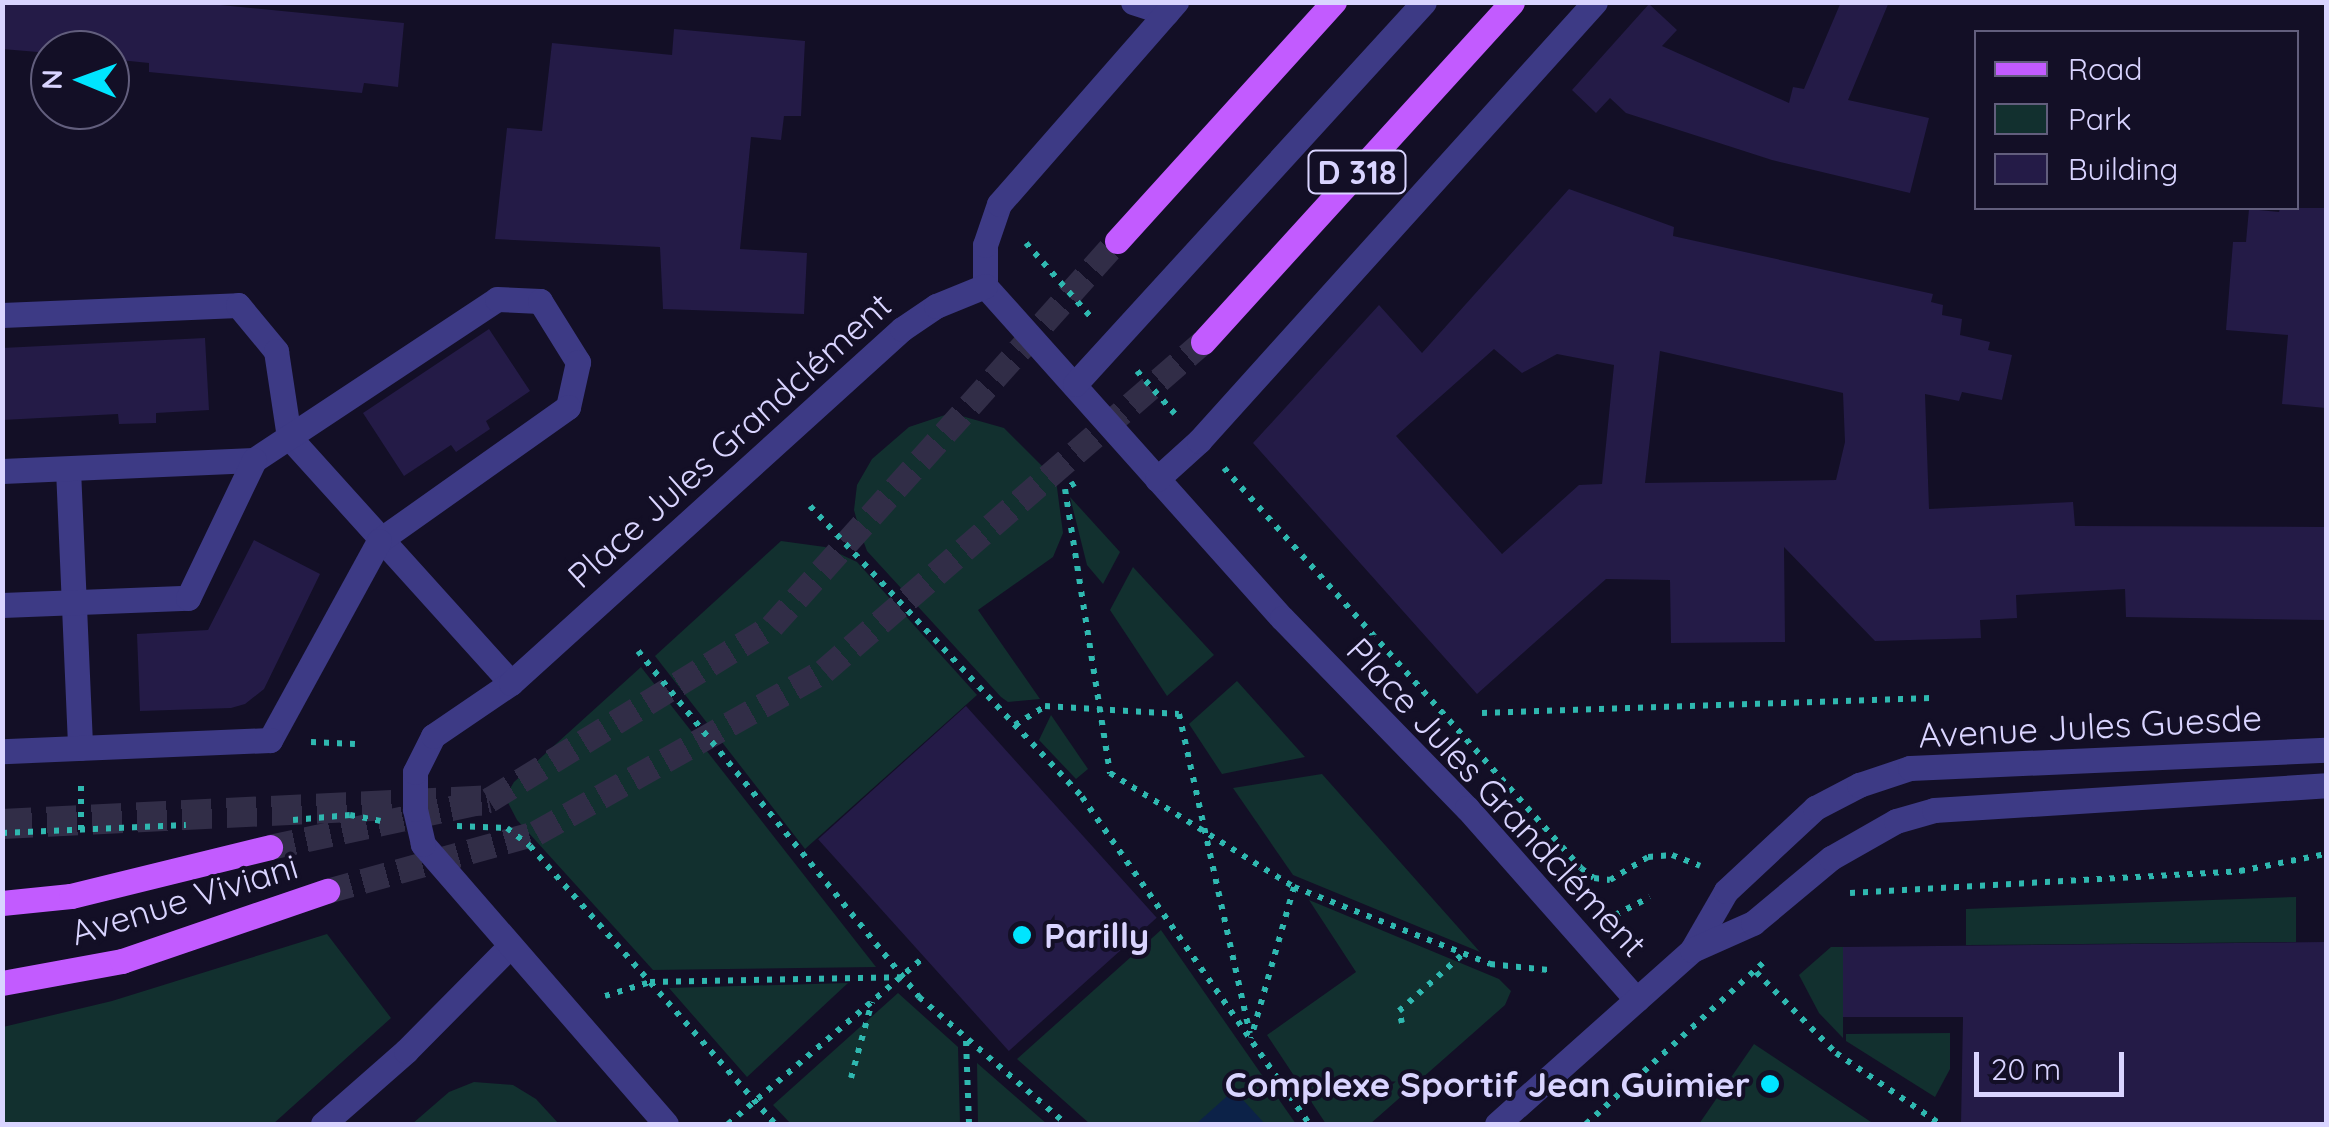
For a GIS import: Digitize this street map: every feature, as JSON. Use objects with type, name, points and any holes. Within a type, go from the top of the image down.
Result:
[{"type":"main road","points":[[1117,241],[1334,2]]},
{"type":"main road","name":"D 318","points":[[1203,342],[1512,2]]},
{"type":"main road","points":[[2,903],[71,896],[270,848]]},
{"type":"main road","name":"Avenue Viviani","points":[[2,983],[122,961],[327,891]]},
{"type":"street","points":[[1134,2],[1171,8]]},
{"type":"street","points":[[1076,384],[1424,2]]},
{"type":"street","points":[[1157,479],[1199,442],[1595,2]]},
{"type":"street","points":[[984,286],[985,245],[999,204],[1171,8]]},
{"type":"street","name":"Place Jules Grandclément","points":[[417,828],[416,772],[432,736],[511,683],[902,329],[936,306],[984,286],[1076,384],[1157,479],[1587,940],[1637,1000]]},
{"type":"street","points":[[2,606],[188,598],[254,460],[497,300],[540,301],[578,362],[568,407],[379,540],[270,740],[2,751]]},
{"type":"street","points":[[2,315],[238,305],[276,351],[289,436],[511,683]]},
{"type":"street","points":[[2,472],[254,460]]},
{"type":"street","points":[[68,468],[80,748]]},
{"type":"street","name":"Avenue Jules Guesde","points":[[1497,1124],[1692,950],[1726,892],[1815,808],[1859,786],[1910,768],[2326,750]]},
{"type":"street","name":"Avenue Jules Guesde","points":[[1692,950],[1753,923],[1862,838],[1934,810],[2326,785]]},
{"type":"street","points":[[417,828],[423,844],[666,1124]]},
{"type":"street","points":[[324,1124],[406,1052],[509,946]]},
{"type":"path","points":[[999,204],[1031,250],[1113,346],[1580,868],[1594,878],[1610,880],[1648,857],[1672,854],[1696,862],[1726,892]]},
{"type":"path","points":[[1074,483],[1064,489],[1110,773],[1294,887],[1490,964],[1549,970]]},
{"type":"path","points":[[810,506],[1082,797],[1309,1124]]},
{"type":"path","points":[[638,650],[902,977],[966,1042],[1066,1124]]},
{"type":"path","points":[[1482,713],[1931,698]]},
{"type":"path","points":[[1015,725],[1045,706],[1179,714],[1251,1039]]},
{"type":"path","points":[[309,742],[355,744]]},
{"type":"path","points":[[282,822],[350,815],[417,828],[507,828],[530,846],[776,1124]]},
{"type":"path","points":[[2,833],[190,825]]},
{"type":"path","points":[[1839,893],[2240,871],[2326,854]]},
{"type":"path","points":[[1251,1039],[1294,887]]},
{"type":"path","points":[[1615,915],[1650,897]]},
{"type":"path","points":[[1586,1124],[1756,972],[1775,948],[1753,923]]},
{"type":"path","points":[[1402,1023],[1400,1012],[1463,954]]},
{"type":"path","points":[[728,1124],[923,958]]},
{"type":"path","points":[[1745,960],[1836,1053],[1940,1124]]},
{"type":"path","points":[[562,1008],[650,982],[902,977]]},
{"type":"path","points":[[851,1078],[872,1002]]},
{"type":"path","points":[[966,1042],[969,1124]]},
{"type":"green space","points":[[951,413],[1004,428],[1056,480],[1063,533],[1053,557],[978,610],[1040,699],[1008,702],[1001,697],[867,551],[860,532],[854,510],[857,485],[872,459],[909,427]]},
{"type":"green space","points":[[1070,497],[1120,552],[1103,584],[1087,565]]},
{"type":"green space","points":[[781,541],[825,547],[857,562],[977,695],[805,849],[655,656]]},
{"type":"green space","points":[[1133,567],[1214,655],[1167,696],[1110,610]]},
{"type":"green space","points":[[641,667],[876,967],[653,970],[517,820],[505,797],[514,782]]},
{"type":"green space","points":[[1237,681],[1305,757],[1222,774],[1189,724]]},
{"type":"green space","points":[[1051,715],[1088,769],[1076,779],[1039,740]]},
{"type":"green space","points":[[1322,774],[1480,952],[1293,875],[1233,788]]},
{"type":"green space","points":[[2296,897],[2296,942],[1966,945],[1966,909]]},
{"type":"green space","points":[[1309,900],[1499,979],[1511,991],[1505,1005],[1370,1124],[1326,1124],[1267,1035],[1356,972]]},
{"type":"green space","points":[[1161,930],[1296,1124],[1090,1124],[1017,1059]]},
{"type":"green space","points":[[327,934],[391,1018],[273,1124],[3,1124],[3,1027],[112,1001]]},
{"type":"green space","points":[[1831,947],[1843,947],[1843,1038],[1819,1013],[1799,975]]},
{"type":"green space","points":[[848,983],[747,1077],[669,988]]},
{"type":"green space","points":[[898,993],[958,1047],[960,1124],[791,1124],[773,1105]]},
{"type":"green space","points":[[1950,1033],[1950,1069],[1935,1097],[1846,1041],[1846,1034]]},
{"type":"green space","name":"Complexe Sportif Jean Guimier","points":[[1754,1044],[1874,1124],[1699,1124]]},
{"type":"green space","points":[[977,1063],[1047,1124],[978,1124]]},
{"type":"green space","points":[[474,1082],[513,1085],[536,1099],[559,1124],[412,1124],[449,1092]]},
{"type":"water","points":[[1234,1090],[1265,1124],[1196,1124]]},
{"type":"building","points":[[2,2],[190,2],[404,23],[398,87],[364,83],[362,93],[149,72],[149,63],[130,61],[130,30],[30,30],[30,51],[2,49]]},
{"type":"building","points":[[1841,2],[1889,2],[1848,100],[1929,118],[1910,193],[1772,160],[1626,113],[1610,98],[1596,113],[1572,90],[1649,4],[1677,30],[1662,46],[1789,103],[1793,87],[1804,89]]},
{"type":"building","points":[[674,29],[805,41],[801,116],[784,116],[781,140],[751,137],[740,249],[807,253],[804,314],[663,309],[660,247],[495,239],[507,128],[542,131],[552,43],[672,55]]},
{"type":"building","points":[[1569,189],[1674,227],[1673,236],[1933,294],[1931,302],[1943,305],[1942,315],[1962,319],[1960,335],[1990,342],[1988,350],[2012,355],[2002,400],[1962,392],[1959,401],[1925,394],[1929,509],[2073,502],[2075,526],[2326,527],[2326,620],[2126,617],[2125,589],[2016,595],[2017,618],[1980,620],[1981,638],[1875,641],[1784,547],[1785,642],[1671,643],[1670,580],[1606,579],[1477,694],[1253,443],[1379,305],[1422,353]],"holes":[[[1494,349],[1522,373],[1557,354],[1614,365],[1602,484],[1579,485],[1502,554],[1396,436]],[[1660,351],[1843,393],[1845,442],[1836,480],[1645,483]]]},
{"type":"building","points":[[2326,208],[2326,408],[2282,404],[2288,335],[2226,330],[2233,242],[2246,242],[2249,210]]},
{"type":"building","points":[[489,329],[530,391],[486,421],[490,429],[456,452],[451,445],[404,476],[363,413]]},
{"type":"building","points":[[205,338],[209,410],[156,413],[156,423],[119,424],[118,414],[2,420],[2,348]]},
{"type":"building","points":[[254,540],[320,574],[264,689],[245,704],[231,708],[140,711],[137,634],[208,630]]},
{"type":"building","points":[[966,706],[1157,918],[1009,1051],[818,839]]},
{"type":"building","name":"Complexe Sportif Jean Guimier","points":[[2326,942],[2326,1124],[1961,1124],[1963,1017],[1843,1017],[1843,947]]},
{"type":"tunnel","points":[[270,847],[489,800],[772,626],[1117,241]]},
{"type":"tunnel","points":[[327,891],[536,833],[824,671],[1203,342]]},
{"type":"tunnel","points":[[2,824],[489,800]]},
{"type":"place","name":"Parilly","points":[[1022,935]]},
{"type":"place","name":"Complexe Sportif Jean Guimier","points":[[1770,1084]]}]
